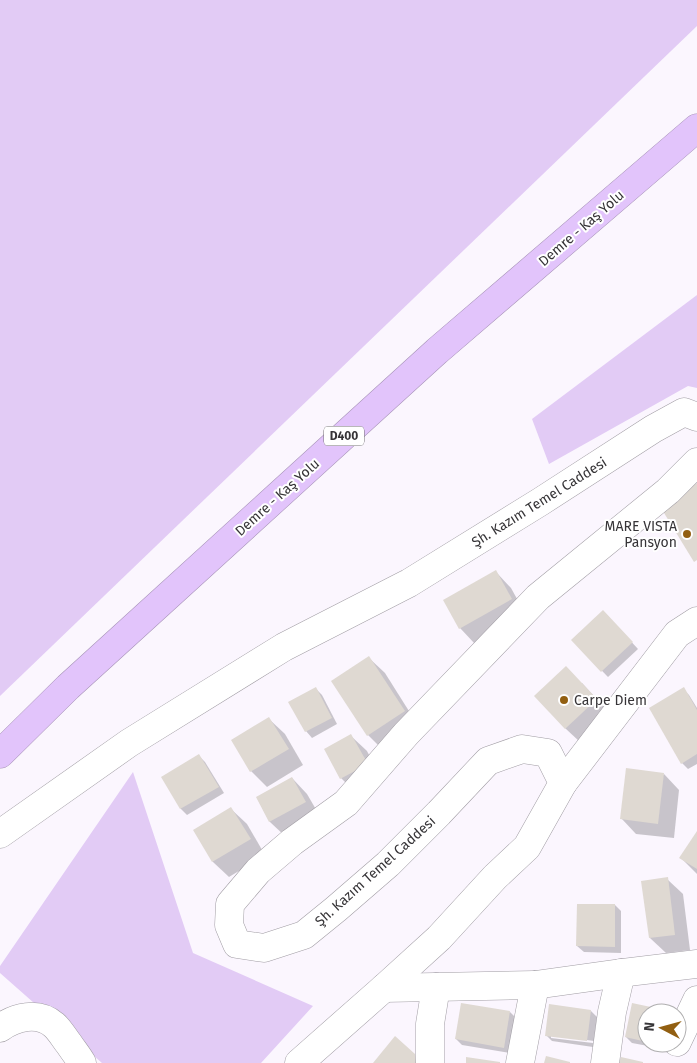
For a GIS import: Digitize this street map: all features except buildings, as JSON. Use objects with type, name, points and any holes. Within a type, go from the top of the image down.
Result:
[{"type":"highway","name":"Demre - Kaş Yolu","points":[[0,754],[68,687],[437,351],[697,128]]},
{"type":"highway","points":[[632,184],[697,153]]},
{"type":"street","name":"Şh. Kazım Temel Caddesi","points":[[0,834],[129,743],[284,647],[408,583],[540,502],[653,429],[684,412],[697,417]]},
{"type":"street","name":"Şh. Kazım Temel Caddesi","points":[[562,783],[548,754],[522,749],[488,761],[388,864],[304,935],[264,948],[237,944],[229,925],[230,904],[258,871],[292,842],[346,803],[406,734],[538,597],[668,491],[697,462]]},
{"type":"street","points":[[299,1063],[439,938],[495,877],[527,847],[562,783],[677,634],[697,621]]},
{"type":"street","points":[[384,988],[535,985],[621,972],[697,964]]},
{"type":"street","points":[[605,1063],[612,1012],[621,972]]},
{"type":"street","points":[[520,1063],[535,985]]},
{"type":"street","points":[[430,1063],[430,1024],[436,987]]},
{"type":"street","points":[[687,1021],[697,1000]]},
{"type":"street","points":[[0,1028],[20,1018],[30,1016],[42,1018],[54,1024],[82,1063]]},
{"type":"shaded area","points":[[0,0],[697,0],[697,26],[0,696]]},
{"type":"shaded area","points":[[697,295],[697,388],[688,386],[549,464],[532,419]]},
{"type":"shaded area","points":[[133,772],[193,953],[313,1006],[261,1063],[102,1063],[0,973],[0,966]]},
{"type":"place","name":"MARE VISTA Pansyon","points":[[687,534]]},
{"type":"place","name":"Carpe Diem","points":[[564,700]]}]
